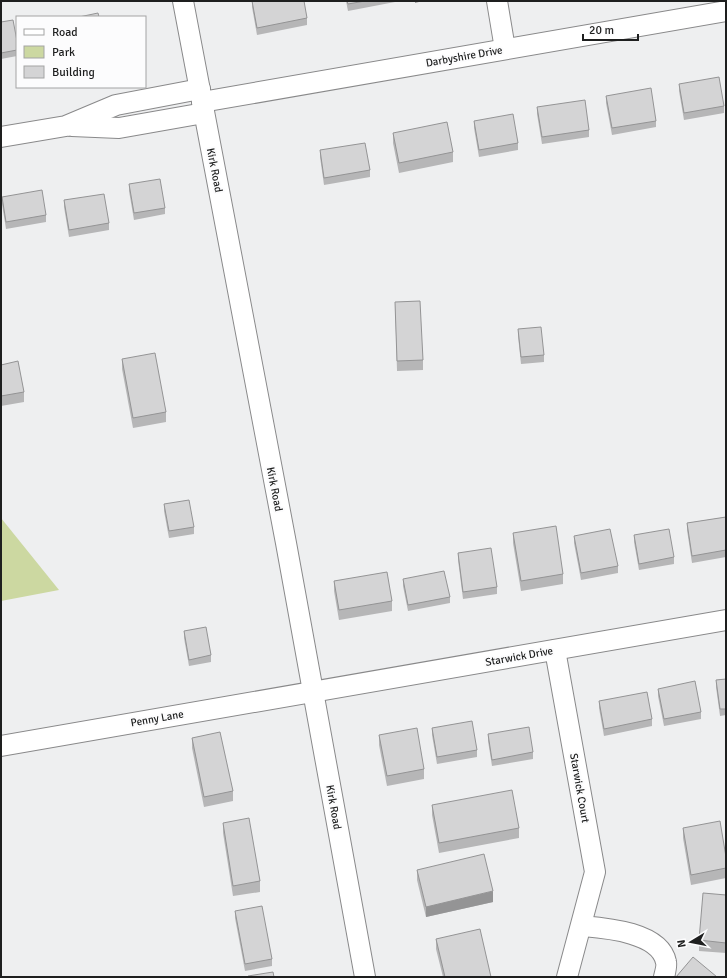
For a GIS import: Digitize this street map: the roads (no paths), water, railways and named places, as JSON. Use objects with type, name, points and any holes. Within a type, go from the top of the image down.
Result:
[{"type":"street","name":"Kirk Road","points":[[183,1],[364,977]]},
{"type":"street","points":[[497,1],[505,49]]},
{"type":"street","name":"Darbyshire Drive","points":[[1,137],[66,126],[119,128],[202,101],[726,11]]},
{"type":"street","name":"Starwick Drive","points":[[312,691],[726,620]]},
{"type":"street","name":"Starwick Court","points":[[555,650],[595,872],[582,926],[567,977]]},
{"type":"street","name":"Penny Lane","points":[[1,746],[312,691]]},
{"type":"street","points":[[582,926],[619,930],[643,938],[660,950],[664,956],[667,962],[664,977]]}]
